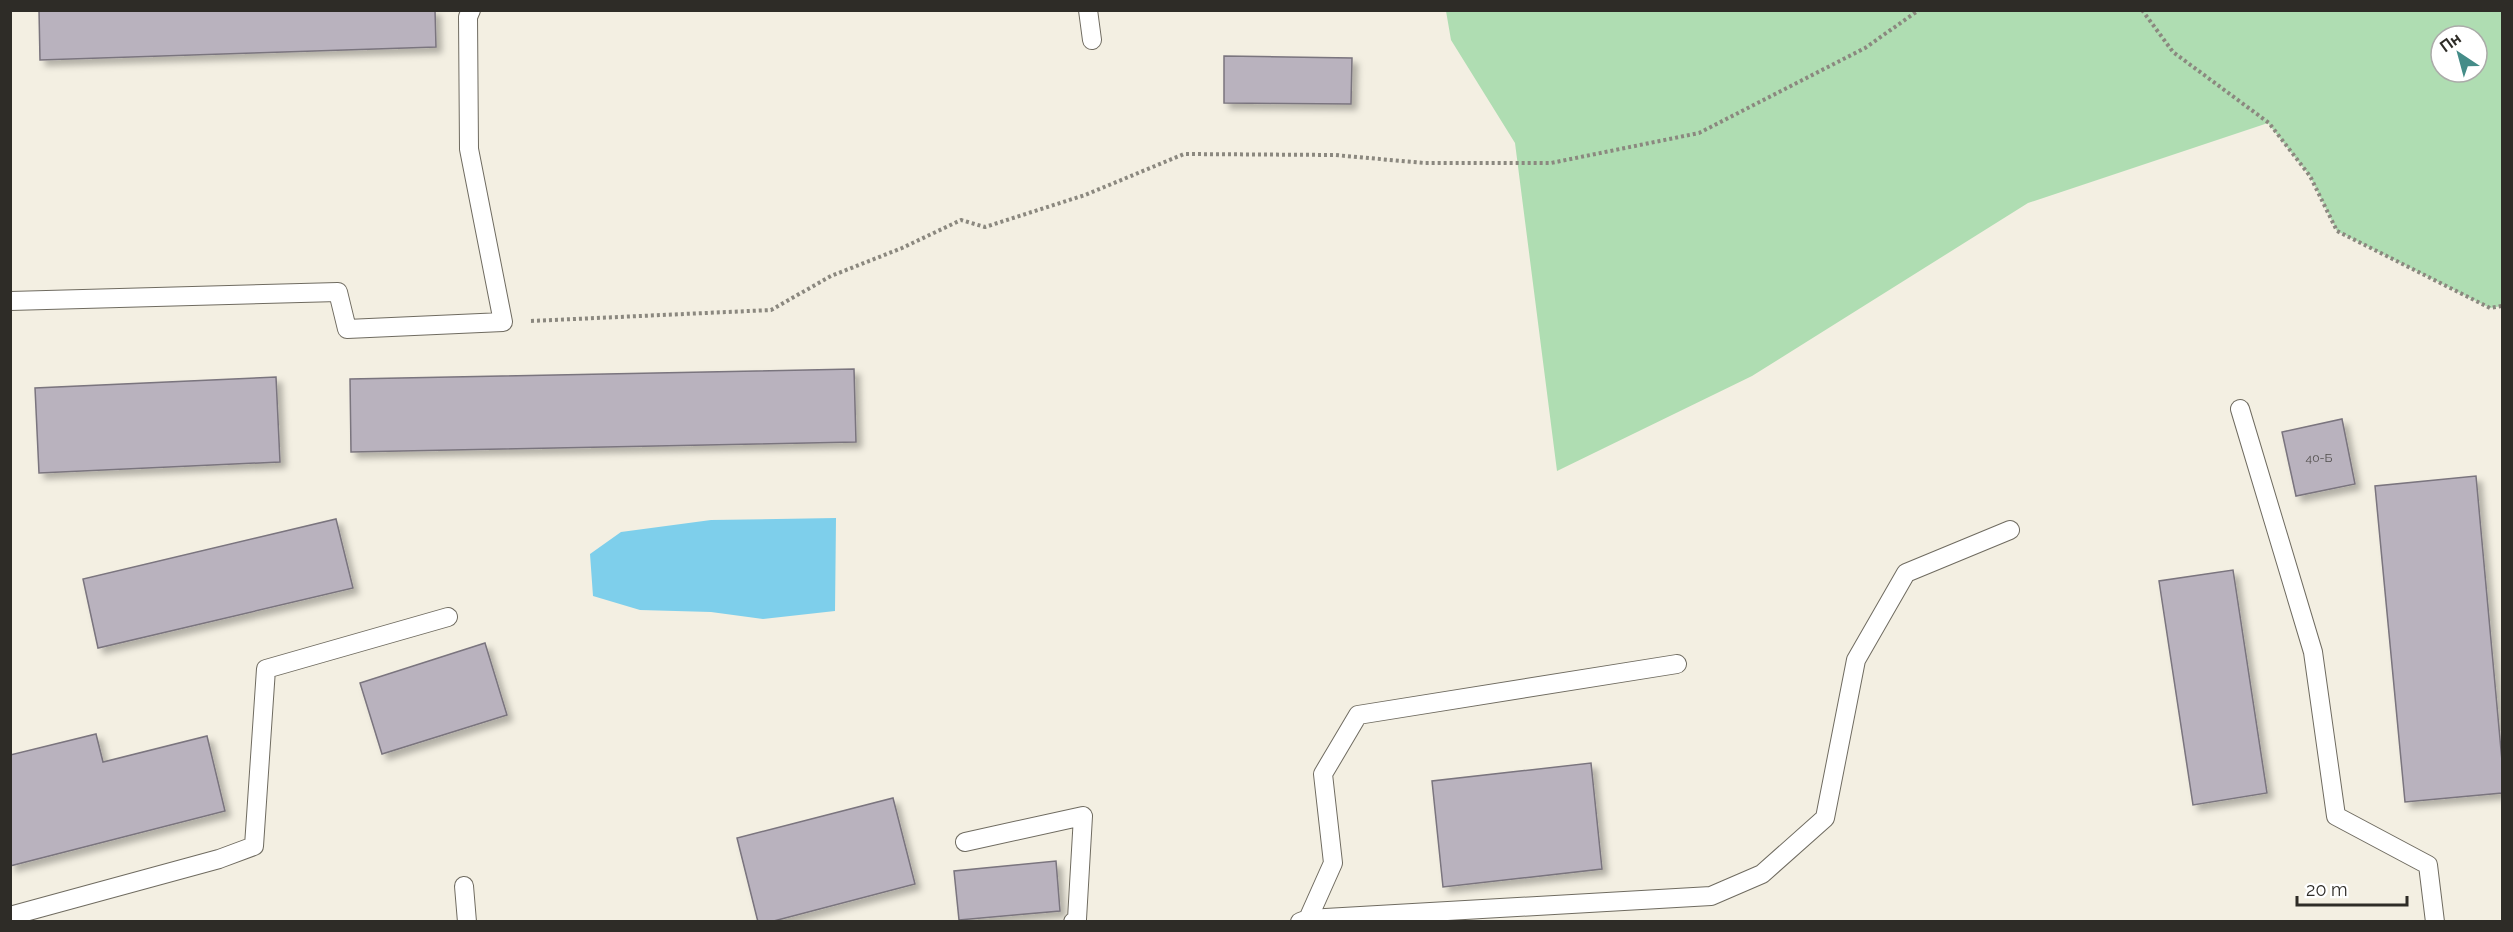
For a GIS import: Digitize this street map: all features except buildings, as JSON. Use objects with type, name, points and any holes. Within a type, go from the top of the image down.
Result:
[{"type":"lane","points":[[10,302],[338,292],[347,329],[503,322],[469,149],[468,17],[471,10]]},
{"type":"lane","points":[[1088,10],[1092,40]]},
{"type":"lane","points":[[2240,409],[2313,652],[2336,816],[2428,865],[2435,921]]},
{"type":"lane","points":[[1304,920],[1711,896],[1762,874],[1825,818],[1856,660],[1906,573],[2010,530]]},
{"type":"lane","points":[[10,916],[219,859],[254,846],[266,669],[448,617]]},
{"type":"lane","points":[[1304,920],[1334,863],[1323,774],[1358,715],[1677,664]]},
{"type":"lane","points":[[965,842],[1083,816],[1077,919],[1072,921]]},
{"type":"lane","points":[[464,886],[467,921]]},
{"type":"path","points":[[503,322],[771,310],[831,276],[902,248],[962,220],[984,227],[1085,195],[1184,154],[1335,155],[1424,163],[1551,163],[1699,133],[1865,48],[1919,10]]},
{"type":"path","points":[[2142,10],[2173,52],[2269,123],[2310,176],[2337,231],[2490,308],[2502,306]]},
{"type":"green space","points":[[1446,11],[2502,11],[2502,306],[2490,308],[2337,231],[2310,176],[2268,123],[2028,203],[1752,376],[1557,471],[1515,143],[1451,40]]},
{"type":"water","points":[[836,518],[835,611],[763,619],[711,612],[640,610],[593,596],[590,554],[621,532],[711,520]]}]
